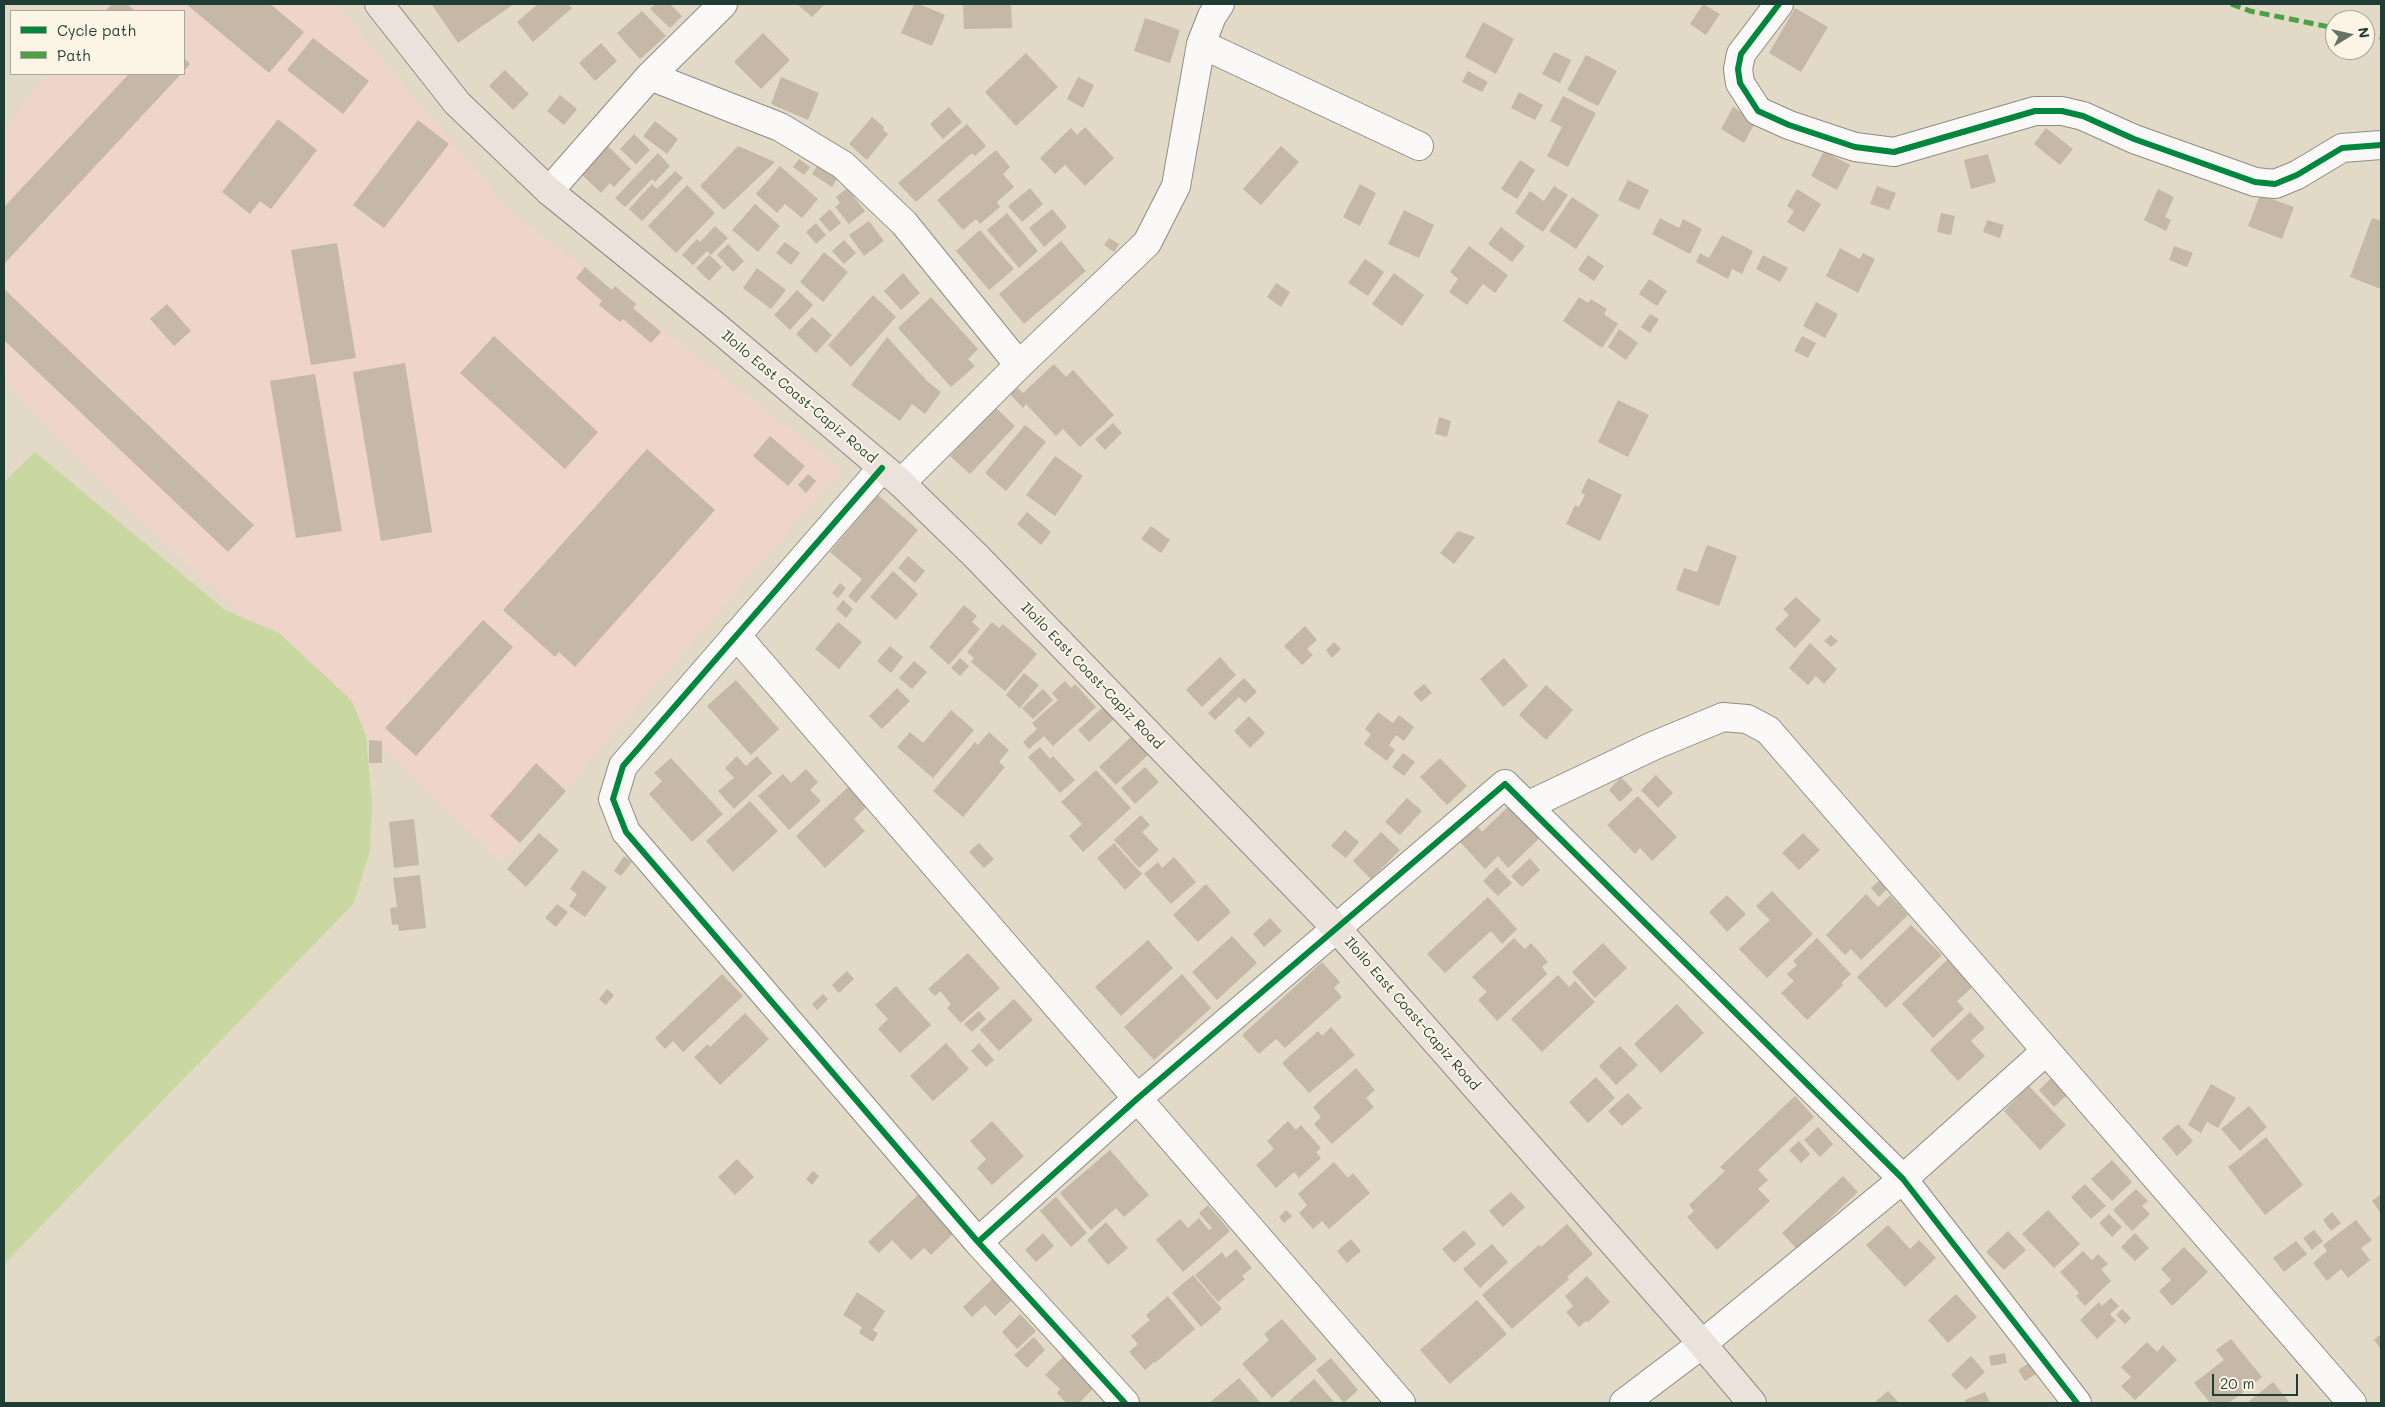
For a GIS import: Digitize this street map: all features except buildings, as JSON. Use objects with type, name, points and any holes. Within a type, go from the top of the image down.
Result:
[{"type":"main road","name":"Iloilo East Coast-Capiz Road","points":[[380,4],[457,104],[549,191],[713,324],[892,475],[983,563],[1337,929],[1752,1403]]},
{"type":"street","points":[[549,191],[650,76],[723,4]]},
{"type":"street","points":[[1125,1403],[978,1242],[626,832],[613,799],[623,766],[736,635],[892,475],[1019,365],[1147,243],[1176,186],[1200,44],[1212,16],[1220,4]]},
{"type":"street","points":[[1779,4],[1740,54],[1738,69],[1740,82],[1758,110],[1789,125],[1855,147],[1894,152],[2035,111],[2062,111],[2083,116],[2134,139],[2254,182],[2274,184],[2297,176],[2342,148],[2381,145]]},
{"type":"street","points":[[1200,44],[1419,146]]},
{"type":"street","points":[[650,76],[780,127],[843,165],[904,223],[1019,365]]},
{"type":"street","points":[[736,635],[1401,1403]]},
{"type":"street","points":[[1527,806],[1654,746],[1723,717],[1747,719],[1768,730],[2352,1403]]},
{"type":"street","points":[[978,1242],[1138,1098],[1505,784],[1903,1179],[2077,1403]]},
{"type":"street","points":[[1624,1403],[1702,1344],[1903,1179],[2046,1051]]},
{"type":"shaded area","points":[[101,4],[335,4],[510,211],[842,469],[502,862],[90,472],[4,379],[4,129],[46,75],[185,75],[185,10],[96,10]]},
{"type":"green space","points":[[35,452],[225,610],[279,633],[352,701],[366,736],[372,804],[370,850],[354,903],[4,1264],[4,482]]},
{"type":"marked path","points":[[2231,4],[2250,11],[2325,26]]},
{"type":"marked path","points":[[2375,36],[2381,37]]},
{"type":"cycle path","points":[[1779,4],[1741,54],[1738,69],[1740,83],[1758,111],[1789,125],[1855,147],[1894,152],[2035,111],[2062,111],[2083,116],[2134,139],[2255,182],[2275,184],[2297,175],[2342,148],[2381,145]]},
{"type":"cycle path","points":[[882,468],[623,766],[613,799],[626,832],[978,1242],[1125,1403]]},
{"type":"cycle path","points":[[978,1242],[1138,1098],[1505,784],[1903,1179],[2077,1403]]}]
